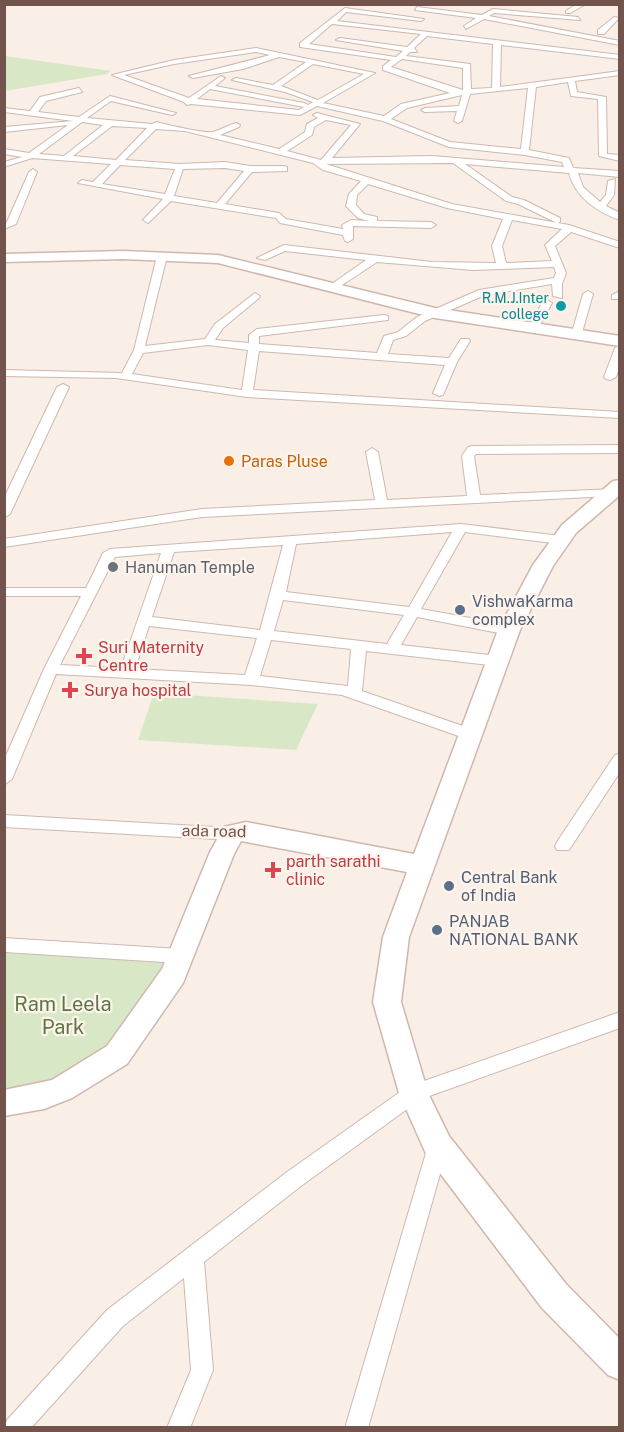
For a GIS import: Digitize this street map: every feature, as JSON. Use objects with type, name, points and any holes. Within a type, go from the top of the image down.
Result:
[{"type":"main road","points":[[4,258],[162,256],[218,259],[435,313],[532,330],[620,341]]},
{"type":"main road","points":[[615,489],[575,522],[561,540],[543,565],[509,630],[472,735],[420,865],[396,937],[387,1002],[414,1094],[438,1146],[554,1296],[620,1363]]},
{"type":"main road","name":"ada road","points":[[233,834],[246,831],[420,865]]},
{"type":"main road","points":[[4,1103],[44,1096],[62,1089],[117,1055],[173,975],[222,852],[233,834]]},
{"type":"street","points":[[568,12],[583,4]]},
{"type":"street","points":[[425,33],[416,7],[479,14],[620,42]]},
{"type":"street","points":[[466,27],[479,14],[496,11],[580,21],[568,12],[555,8]]},
{"type":"street","points":[[421,19],[345,10],[303,45],[466,66],[468,76],[462,93],[458,121]]},
{"type":"street","points":[[601,32],[616,18]]},
{"type":"street","points":[[331,22],[425,33],[496,47]]},
{"type":"street","points":[[591,28],[620,42]]},
{"type":"street","points":[[304,112],[387,66],[399,58],[425,33]]},
{"type":"street","points":[[340,40],[464,57]]},
{"type":"street","points":[[418,41],[620,57]]},
{"type":"street","points":[[496,47],[496,90]]},
{"type":"street","points":[[275,87],[324,48]]},
{"type":"street","points":[[324,163],[356,124],[304,112],[243,108],[190,100],[116,75],[163,64],[252,50],[371,73]]},
{"type":"street","points":[[194,76],[240,67],[277,55]]},
{"type":"street","points":[[387,66],[462,93]]},
{"type":"street","points":[[387,66],[422,70]]},
{"type":"street","points":[[445,73],[468,76]]},
{"type":"street","points":[[385,119],[404,106],[462,93],[532,86],[620,73]]},
{"type":"street","points":[[95,185],[120,162],[140,136],[221,78]]},
{"type":"street","points":[[236,80],[275,87],[317,104]]},
{"type":"street","points":[[571,80],[574,94],[602,98],[603,156],[620,158]]},
{"type":"street","points":[[525,152],[532,86]]},
{"type":"street","points":[[210,87],[317,104],[385,119],[449,144],[525,152],[565,160],[576,186],[588,199],[620,218]]},
{"type":"street","points":[[33,113],[43,99],[80,90]]},
{"type":"street","points":[[4,165],[17,165],[32,156],[78,120],[113,97],[172,113]]},
{"type":"street","points":[[425,110],[461,108]]},
{"type":"street","points":[[4,110],[78,120],[154,126],[213,135],[324,163],[367,180],[450,206],[567,227],[620,244]]},
{"type":"street","points":[[279,153],[309,133],[310,126],[325,117]]},
{"type":"street","points":[[4,130],[78,120]]},
{"type":"street","points":[[66,158],[110,123]]},
{"type":"street","points":[[213,135],[236,125]]},
{"type":"street","points":[[4,151],[32,156],[180,167],[225,165],[250,169],[284,169]]},
{"type":"street","points":[[324,163],[455,160],[571,171],[616,178],[604,209]]},
{"type":"street","points":[[455,160],[509,199],[526,204],[567,227]]},
{"type":"street","points":[[148,219],[168,199],[180,167]]},
{"type":"street","points":[[220,205],[250,169]]},
{"type":"street","points":[[4,226],[11,224],[33,172]]},
{"type":"street","points":[[367,180],[353,194],[351,206],[361,216],[388,222]]},
{"type":"street","points":[[82,183],[168,199],[220,205],[346,233]]},
{"type":"street","points":[[604,209],[620,212]]},
{"type":"street","points":[[502,266],[497,246],[509,216]]},
{"type":"street","points":[[344,254],[350,247],[346,233],[347,225],[351,223],[388,222],[431,225]]},
{"type":"street","points":[[558,296],[561,273],[550,245],[567,227]]},
{"type":"street","points":[[262,258],[284,248],[432,265],[557,264]]},
{"type":"street","points":[[128,372],[140,350],[162,256]]},
{"type":"street","points":[[333,288],[373,260]]},
{"type":"street","points":[[381,357],[388,338],[402,333],[416,321],[483,292],[559,280]]},
{"type":"street","points":[[576,336],[588,294]]},
{"type":"street","points":[[208,342],[219,326],[255,296]]},
{"type":"street","points":[[532,330],[547,303]]},
{"type":"street","points":[[249,390],[254,335],[257,332],[384,318]]},
{"type":"street","points":[[440,393],[452,362],[465,341]]},
{"type":"street","points":[[140,350],[208,342],[452,362]]},
{"type":"street","points":[[610,376],[620,348]]},
{"type":"street","points":[[4,373],[128,372],[249,390],[620,415]]},
{"type":"street","points":[[4,514],[63,387]]},
{"type":"street","points":[[474,499],[468,456],[472,450],[620,449]]},
{"type":"street","points":[[372,452],[382,504]]},
{"type":"street","points":[[4,543],[202,513],[474,499],[615,489]]},
{"type":"street","points":[[4,779],[87,592],[110,553],[461,528],[561,540]]},
{"type":"street","points":[[392,648],[461,528]]},
{"type":"street","points":[[251,680],[279,594],[291,539]]},
{"type":"street","points":[[126,674],[169,548]]},
{"type":"street","points":[[4,592],[87,592]]},
{"type":"street","points":[[279,594],[412,612],[509,630]]},
{"type":"street","points":[[144,621],[498,661]]},
{"type":"street","points":[[355,693],[359,644]]},
{"type":"street","points":[[51,669],[251,680],[355,693],[472,735]]},
{"type":"street","points":[[563,846],[618,762]]},
{"type":"street","name":"ada road","points":[[4,821],[233,834]]},
{"type":"street","points":[[4,945],[180,956]]},
{"type":"street","points":[[15,1428],[115,1318],[294,1179],[414,1094],[620,1020]]},
{"type":"street","points":[[356,1428],[438,1146]]},
{"type":"street","points":[[178,1428],[202,1370],[193,1258]]},
{"type":"green space","points":[[5,56],[111,71],[107,74],[5,91]]},
{"type":"green space","points":[[154,693],[318,704],[296,750],[138,740]]},
{"type":"green space","name":"Ram Leela Park","points":[[5,953],[170,961],[111,1055],[45,1095],[5,1100]]},
{"type":"place","name":"R.M.J.Inter college","points":[[561,306]]},
{"type":"place","name":"Paras Pluse","points":[[229,461]]},
{"type":"place","name":"Hanuman Temple","points":[[113,567]]},
{"type":"place","name":"VishwaKarma complex","points":[[460,610]]},
{"type":"place","name":"Suri Maternity Centre","points":[[84,656]]},
{"type":"place","name":"Surya hospital","points":[[70,690]]},
{"type":"place","name":"parth sarathi clinic","points":[[273,870]]},
{"type":"place","name":"Central Bank of India","points":[[449,886]]},
{"type":"place","name":"PANJAB NATIONAL BANK","points":[[437,930]]}]
